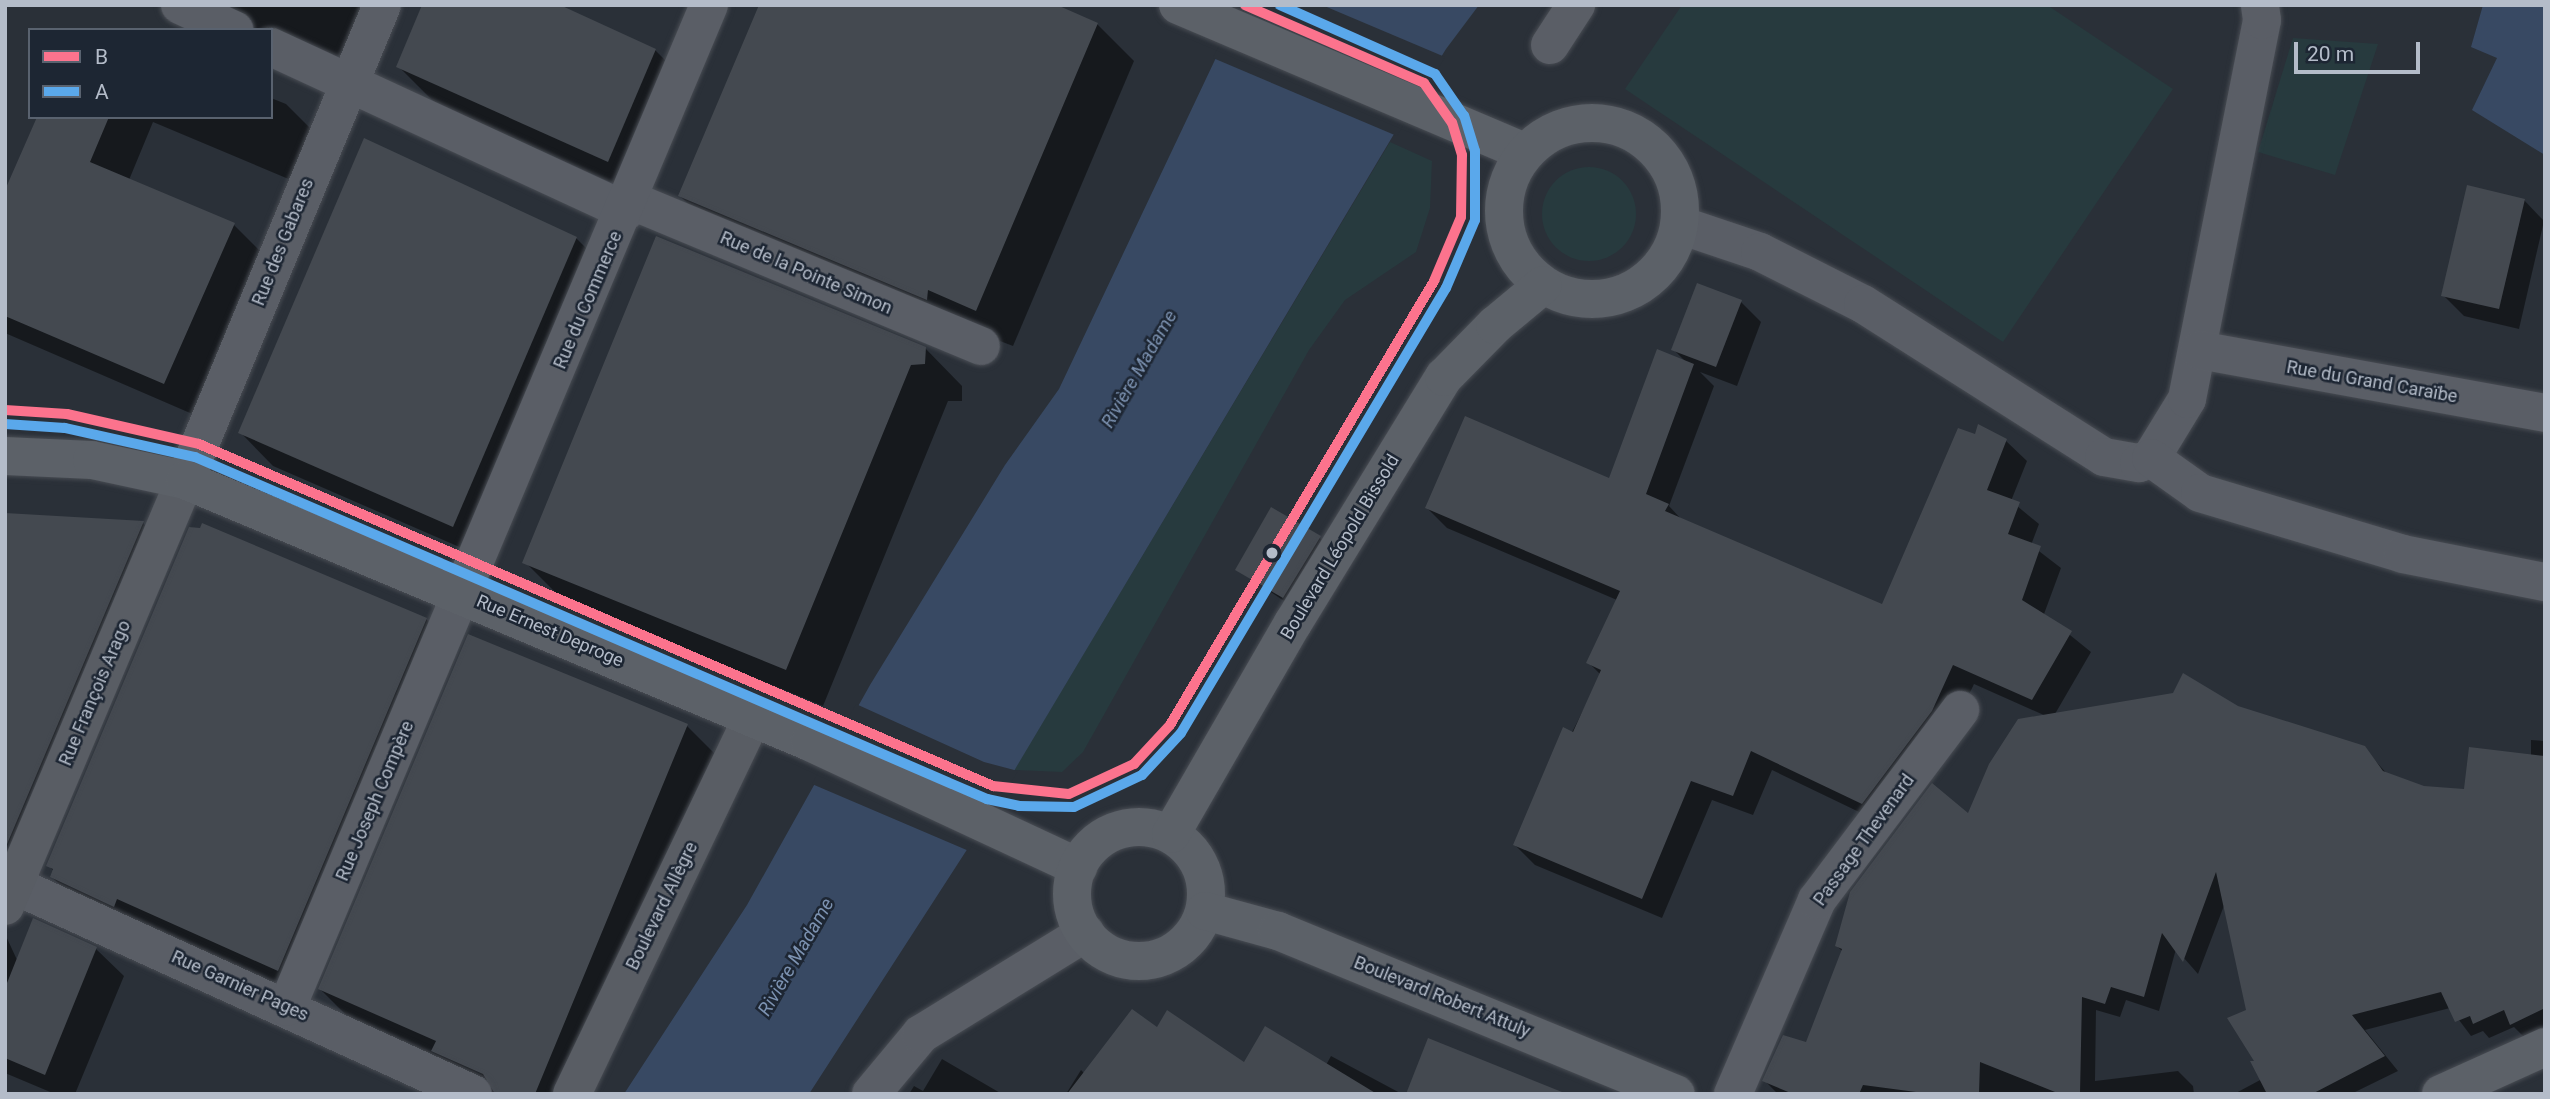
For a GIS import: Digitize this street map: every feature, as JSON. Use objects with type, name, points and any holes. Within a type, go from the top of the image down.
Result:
[{"type":"main road","points":[[1178,5],[1430,108],[1452,123],[1525,152]]},
{"type":"main road","points":[[1602,124],[1630,131],[1653,148],[1671,170],[1679,197],[1680,225],[1665,260],[1654,275],[1631,291],[1602,299],[1571,297],[1543,285],[1520,264],[1507,236],[1504,206],[1510,177],[1525,152],[1548,135],[1574,125],[1602,124]]},
{"type":"main road","name":"Boulevard Léopold Bissold","points":[[1171,834],[1293,623],[1444,377],[1494,325],[1543,285]]},
{"type":"main road","name":"Rue Ernest Deproge","points":[[5,456],[92,460],[185,480],[463,594],[810,742],[1005,830],[1078,867]]},
{"type":"main road","name":"Rue François Arago","points":[[8,891],[185,480]]},
{"type":"main road","name":"Boulevard Allègre","points":[[572,1094],[752,718]]},
{"type":"main road","points":[[1128,827],[1171,834],[1186,845],[1205,876],[1205,912],[1181,947],[1163,957],[1120,958],[1101,949],[1085,933],[1072,901],[1078,867],[1090,848],[1107,834],[1128,827]]},
{"type":"main road","name":"Boulevard Robert Attuly","points":[[1205,912],[1278,931],[1676,1094]]},
{"type":"main road","points":[[2441,1094],[2545,1047]]},
{"type":"street","points":[[180,5],[230,28]]},
{"type":"street","name":"Rue des Gabares","points":[[185,480],[382,5]]},
{"type":"street","name":"Rue du Commerce","points":[[463,594],[628,206],[709,5]]},
{"type":"street","points":[[1550,45],[1576,5]]},
{"type":"street","points":[[1680,225],[1760,252],[1863,304],[2104,457],[2120,463],[2151,457],[2187,399],[2199,350],[2262,20],[2260,5]]},
{"type":"street","name":"Rue de la Pointe Simon","points":[[273,48],[628,206],[981,346]]},
{"type":"street","name":"Rue du Grand Caraïbe","points":[[2199,350],[2545,413]]},
{"type":"street","points":[[2151,457],[2200,493],[2403,554],[2545,582]]},
{"type":"street","name":"Rue Joseph Compère","points":[[287,1007],[463,594]]},
{"type":"street","name":"Passage Thevenard","points":[[1733,1094],[1817,900],[1960,710]]},
{"type":"street","name":"Rue Garnier Pages","points":[[8,891],[287,1007],[474,1094]]},
{"type":"street","points":[[871,1094],[921,1034],[1085,933]]},
{"type":"green space","points":[[1682,5],[2047,5],[2173,89],[2003,342],[1625,89]]},
{"type":"green space","points":[[2293,38],[2378,44],[2335,175],[2258,152]]},
{"type":"green space","points":[[1390,142],[1432,161],[1430,208],[1416,252],[1345,300],[1309,350],[1083,752],[1062,772],[1014,770]]},
{"type":"green space","points":[[1589,167],[1607,170],[1622,181],[1633,196],[1636,214],[1633,232],[1622,247],[1607,258],[1589,261],[1571,258],[1556,247],[1545,232],[1542,214],[1545,196],[1556,181],[1571,170]]},
{"type":"water","name":"Rivière Madame","points":[[1241,5],[1479,5],[1446,49],[1397,129],[968,848],[809,1094],[624,1094],[747,905],[870,685],[1005,465],[1059,389]]},
{"type":"water","points":[[2483,5],[2545,5],[2545,155],[2472,110],[2497,58],[2471,47]]},
{"type":"pier","points":[[1238,5],[1322,5],[1445,57],[1397,136],[1213,58]]},
{"type":"pier","points":[[856,704],[984,762],[1018,771],[969,851],[812,784]]},
{"type":"building","points":[[422,5],[560,5],[656,49],[608,162],[396,67]]},
{"type":"building","points":[[759,5],[1057,5],[1098,23],[976,311],[928,290],[927,300],[678,196]]},
{"type":"building","points":[[36,119],[108,119],[90,162],[235,223],[164,384],[5,316],[5,190]]},
{"type":"building","points":[[364,138],[577,237],[453,527],[238,433]]},
{"type":"building","points":[[2467,185],[2525,199],[2499,309],[2441,296]]},
{"type":"building","points":[[656,236],[926,347],[925,364],[911,365],[786,670],[522,563]]},
{"type":"building","points":[[1697,283],[1742,300],[1716,367],[1671,350]]},
{"type":"building","points":[[1657,349],[1694,364],[1646,494],[1669,504],[1665,511],[1882,604],[1958,428],[1975,434],[1978,424],[2007,439],[1987,490],[2020,502],[2008,534],[2041,546],[2022,600],[2072,631],[2032,700],[1953,665],[1932,711],[1862,804],[1751,751],[1733,796],[1691,781],[1642,899],[1513,845],[1563,727],[1573,732],[1601,670],[1586,663],[1620,591],[1425,508],[1465,416],[1609,478]]},
{"type":"building","points":[[1271,507],[1321,536],[1283,598],[1235,570]]},
{"type":"building","points":[[5,513],[144,521],[5,849]]},
{"type":"building","points":[[202,523],[427,618],[278,971],[117,899],[114,907],[50,877],[53,869],[46,866],[189,527],[200,528]]},
{"type":"building","points":[[468,634],[688,724],[535,1094],[495,1094],[483,1074],[431,1051],[436,1041],[318,989]]},
{"type":"building","points":[[2183,673],[2238,706],[2365,746],[2383,771],[2424,786],[2464,789],[2469,747],[2545,756],[2545,1008],[2510,1025],[2504,1010],[2473,1024],[2470,1016],[2455,1022],[2441,992],[2352,1015],[2385,1056],[2312,1094],[2267,1094],[2250,1061],[2254,1061],[2227,1018],[2246,1010],[2216,872],[2183,962],[2162,933],[2144,997],[2111,987],[2105,1004],[2082,997],[2080,1094],[2060,1094],[1980,1062],[1979,1094],[1931,1094],[1863,1085],[1859,1094],[1793,1094],[1762,1081],[1783,1035],[1806,1042],[1842,949],[1835,946],[1850,892],[1932,783],[1968,813],[1989,764],[2018,719],[2173,693]]},
{"type":"building","points":[[33,918],[97,947],[45,1075],[5,1058],[5,988]]},
{"type":"building","points":[[1132,1009],[1157,1027],[1167,1010],[1244,1062],[1265,1026],[1377,1094],[1067,1094]]},
{"type":"building","points":[[1428,1038],[1562,1092],[1562,1094],[1406,1094]]},
{"type":"transit line","name":"B","points":[[5,410],[67,414],[199,444],[993,786],[1069,794],[1134,764],[1170,725],[1434,281],[1461,217],[1462,155],[1452,123],[1424,83],[1245,5]]},
{"type":"transit line","name":"A","points":[[5,424],[65,428],[195,457],[987,799],[1019,806],[1074,807],[1142,775],[1181,733],[1446,288],[1475,220],[1475,151],[1464,116],[1435,74],[1280,5]]}]
